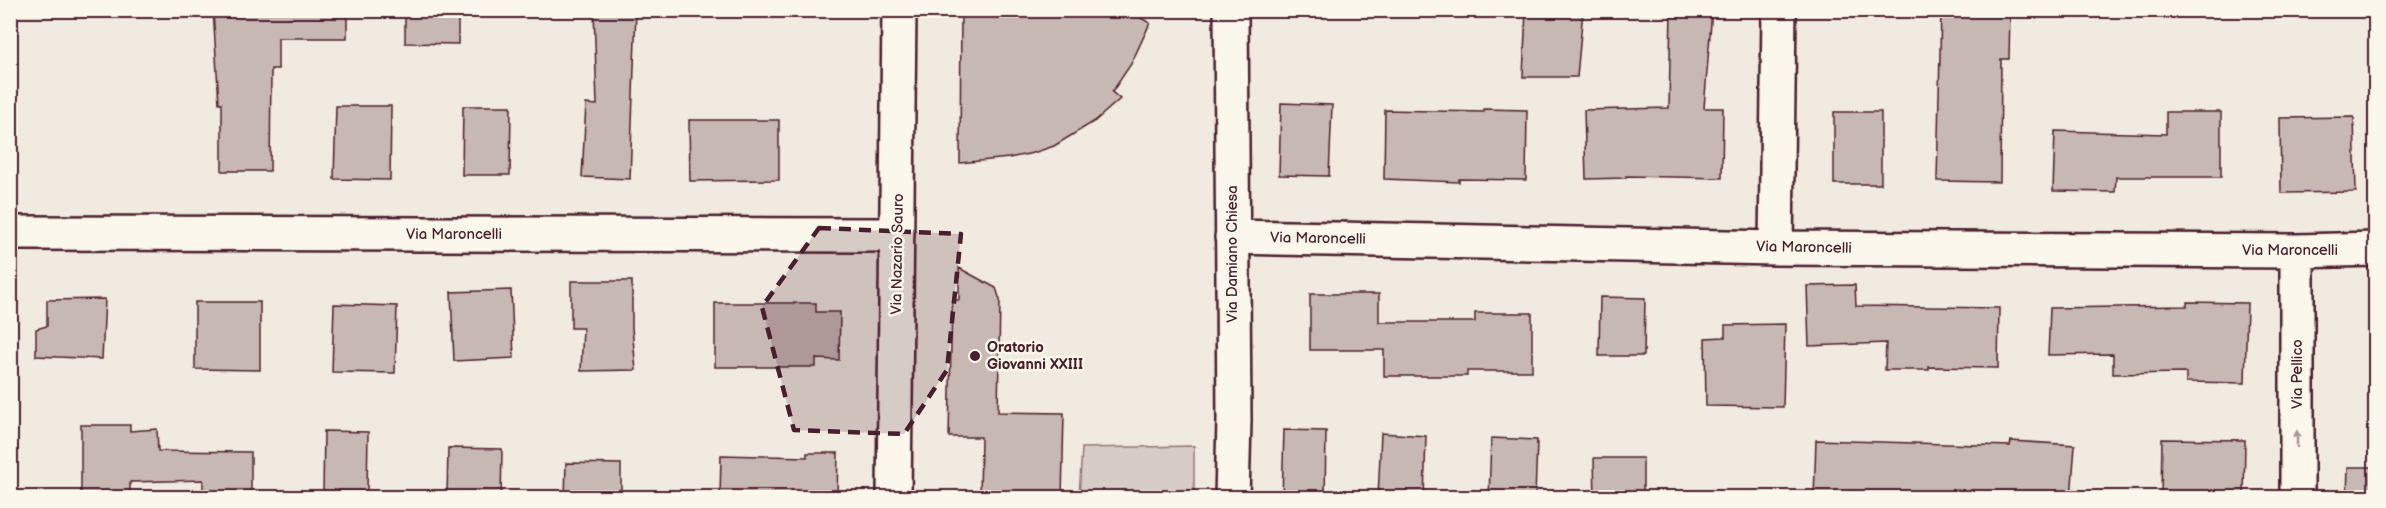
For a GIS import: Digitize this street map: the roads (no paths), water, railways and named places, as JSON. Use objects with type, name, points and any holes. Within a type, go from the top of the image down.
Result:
[{"type":"street","name":"Via Nazario Sauro","points":[[894,498],[899,10]]},
{"type":"street","name":"Via Damiano Chiesa","points":[[1231,10],[1233,498]]},
{"type":"street","points":[[1776,248],[1779,10]]},
{"type":"street","name":"Via Maroncelli","points":[[10,233],[897,235]]},
{"type":"street","name":"Via Maroncelli","points":[[1232,237],[1776,248],[2297,251],[2376,249]]},
{"type":"street","name":"Via Pellico","points":[[2297,251],[2297,498]]},
{"type":"place","name":"Oratorio Giovanni XXIII","points":[[975,356]]}]
